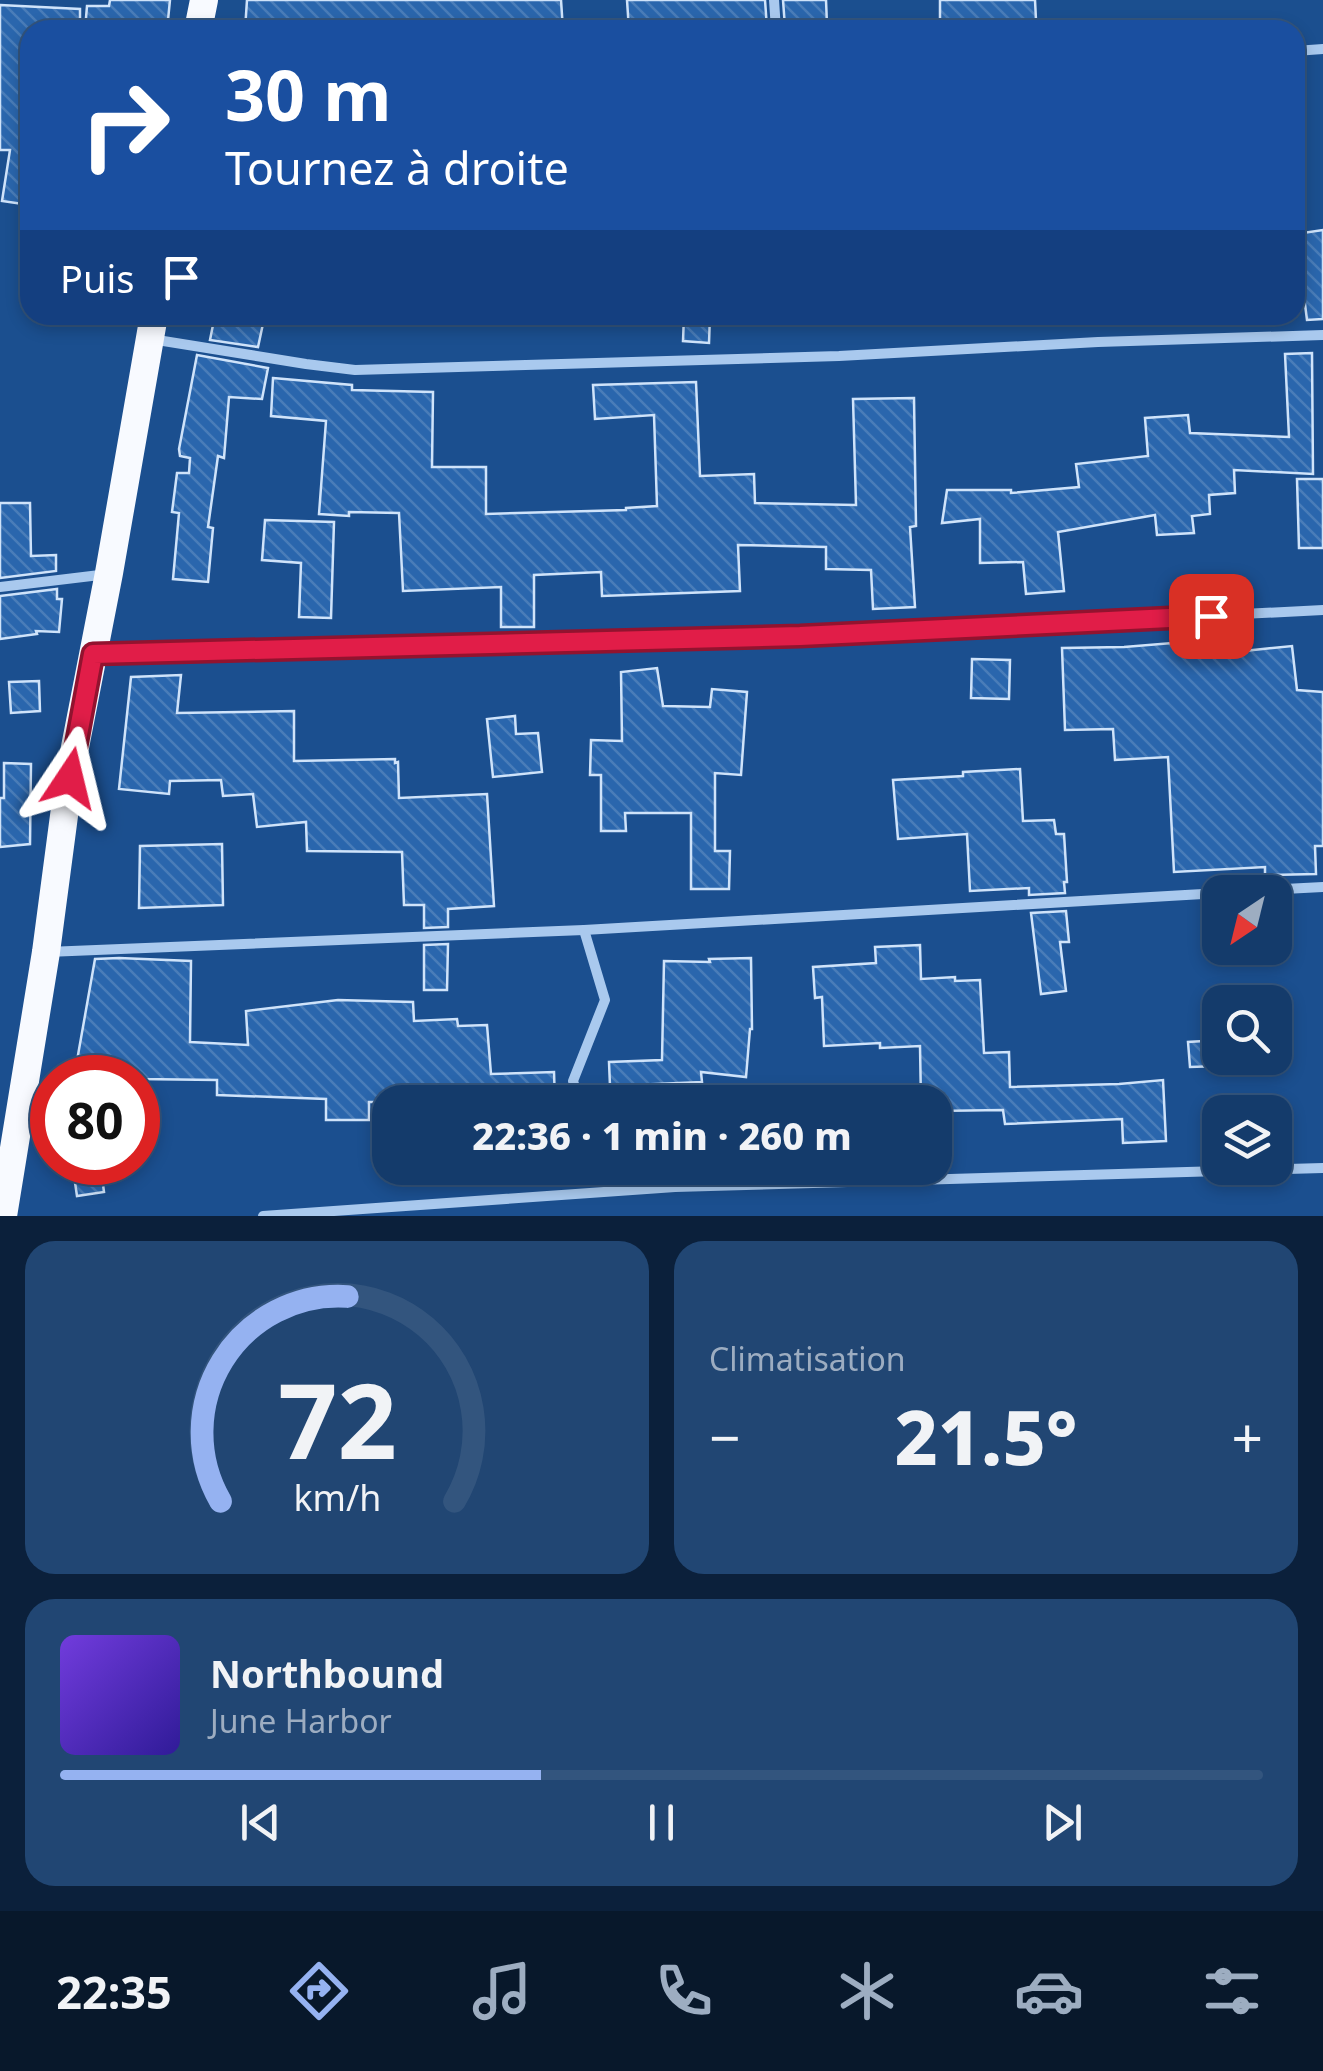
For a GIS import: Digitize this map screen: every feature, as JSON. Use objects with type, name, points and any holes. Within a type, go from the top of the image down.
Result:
[{"type":"highway","points":[[2,1216],[70,778],[152,327]]},
{"type":"street","points":[[152,327],[306,364],[355,370],[838,356],[1323,335]]},
{"type":"street","points":[[0,587],[109,574]]},
{"type":"street","points":[[93,654],[800,636],[1323,610]]},
{"type":"street","points":[[1292,889],[1323,887]]},
{"type":"street","points":[[46,952],[584,930],[1202,894]]},
{"type":"street","points":[[575,1085],[606,1000],[584,930]]},
{"type":"street","points":[[264,1216],[675,1187],[1323,1168]]},
{"type":"building","points":[[110,0],[170,0],[168,20],[86,20],[87,6],[109,6]]},
{"type":"building","points":[[247,0],[561,0],[562,20],[246,20]]},
{"type":"building","points":[[627,0],[765,0],[766,20],[628,20]]},
{"type":"building","points":[[783,0],[826,0],[827,20],[784,20]]},
{"type":"building","points":[[940,0],[1035,0],[1036,20],[940,20]]},
{"type":"building","points":[[0,5],[80,9],[80,20],[20,20],[20,204],[2,201],[10,150],[0,150]]},
{"type":"building","points":[[1323,230],[1323,319],[1307,320],[1305,233]]},
{"type":"building","points":[[213,325],[263,325],[258,347],[210,340]]},
{"type":"building","points":[[684,325],[710,325],[709,343],[683,341]]},
{"type":"building","points":[[1312,353],[1313,474],[1234,470],[1235,493],[1209,495],[1210,514],[1192,516],[1194,533],[1157,535],[1155,515],[1058,532],[1064,591],[1026,594],[1023,562],[980,563],[980,519],[942,523],[947,490],[1011,493],[1079,487],[1076,464],[1148,456],[1145,418],[1188,415],[1190,433],[1289,437],[1285,354]]},
{"type":"building","points":[[197,355],[268,368],[262,399],[229,397],[224,458],[218,456],[208,527],[213,528],[208,582],[173,579],[179,513],[172,512],[177,473],[189,473],[190,458],[180,456],[179,449]]},
{"type":"building","points":[[273,378],[352,385],[352,390],[433,392],[432,467],[486,467],[486,514],[657,506],[654,415],[595,419],[593,385],[696,382],[700,476],[754,474],[755,503],[856,505],[853,399],[914,398],[916,526],[910,527],[915,607],[873,609],[871,570],[826,569],[826,547],[738,545],[740,591],[602,596],[601,572],[534,575],[534,627],[501,627],[501,587],[403,591],[399,513],[319,514],[326,421],[271,416]]},
{"type":"building","points":[[1297,479],[1323,479],[1323,548],[1299,548]]},
{"type":"building","points":[[0,503],[30,503],[31,556],[56,555],[56,571],[0,578]]},
{"type":"building","points":[[265,520],[334,522],[331,618],[299,617],[301,563],[262,560]]},
{"type":"building","points":[[57,589],[57,599],[62,599],[59,632],[36,631],[37,634],[0,639],[0,596]]},
{"type":"building","points":[[1233,638],[1234,652],[1292,646],[1297,690],[1323,692],[1323,846],[1315,846],[1316,874],[1265,875],[1265,867],[1174,872],[1168,757],[1115,760],[1113,729],[1065,730],[1062,648]]},
{"type":"building","points":[[972,659],[1010,660],[1009,699],[971,698]]},
{"type":"building","points":[[657,668],[663,706],[710,707],[712,689],[747,692],[741,775],[715,773],[715,851],[730,851],[729,889],[691,889],[691,813],[625,813],[626,831],[601,831],[601,775],[590,775],[591,740],[622,741],[621,672]]},
{"type":"building","points":[[181,675],[177,713],[294,711],[294,761],[395,759],[399,798],[487,794],[494,906],[448,909],[448,927],[424,928],[424,905],[404,905],[402,852],[307,851],[306,822],[257,827],[253,794],[223,796],[221,780],[170,781],[169,794],[119,789],[131,677]]},
{"type":"building","points":[[39,681],[40,711],[11,713],[9,682]]},
{"type":"building","points":[[515,716],[516,734],[538,733],[542,772],[493,777],[487,719]]},
{"type":"building","points":[[4,763],[31,764],[30,844],[0,847]]},
{"type":"building","points":[[1020,769],[1023,821],[1054,820],[1056,834],[1064,834],[1065,893],[1029,895],[1029,888],[970,891],[967,834],[898,839],[893,780]]},
{"type":"building","points":[[222,844],[223,905],[139,908],[140,846]]},
{"type":"building","points":[[1066,911],[1069,942],[1060,942],[1066,991],[1041,994],[1031,913]]},
{"type":"building","points":[[448,944],[447,990],[424,990],[424,945]]},
{"type":"building","points":[[920,945],[921,979],[980,980],[984,1053],[1009,1052],[1010,1087],[1163,1080],[1166,1141],[1123,1143],[1122,1119],[1005,1124],[1003,1110],[952,1111],[952,1085],[921,1085],[920,1046],[824,1046],[822,997],[815,998],[813,967],[876,963],[875,947]]},
{"type":"building","points":[[751,958],[752,1029],[746,1077],[701,1072],[702,1082],[610,1085],[609,1062],[662,1060],[664,961],[710,962],[709,959]]},
{"type":"building","points":[[95,959],[191,961],[190,1042],[248,1045],[246,1011],[338,1000],[413,1002],[414,1021],[457,1019],[458,1026],[487,1025],[491,1074],[554,1072],[554,1085],[372,1085],[369,1120],[326,1120],[326,1099],[217,1095],[217,1080],[160,1079],[160,1055],[78,1055]]},
{"type":"building","points":[[1202,1041],[1202,1067],[1190,1067],[1188,1042]]},
{"type":"building","points":[[75,1185],[103,1185],[104,1192],[77,1196]]},
{"type":"route","points":[[70,778],[93,654],[800,636],[1211,616]]}]
